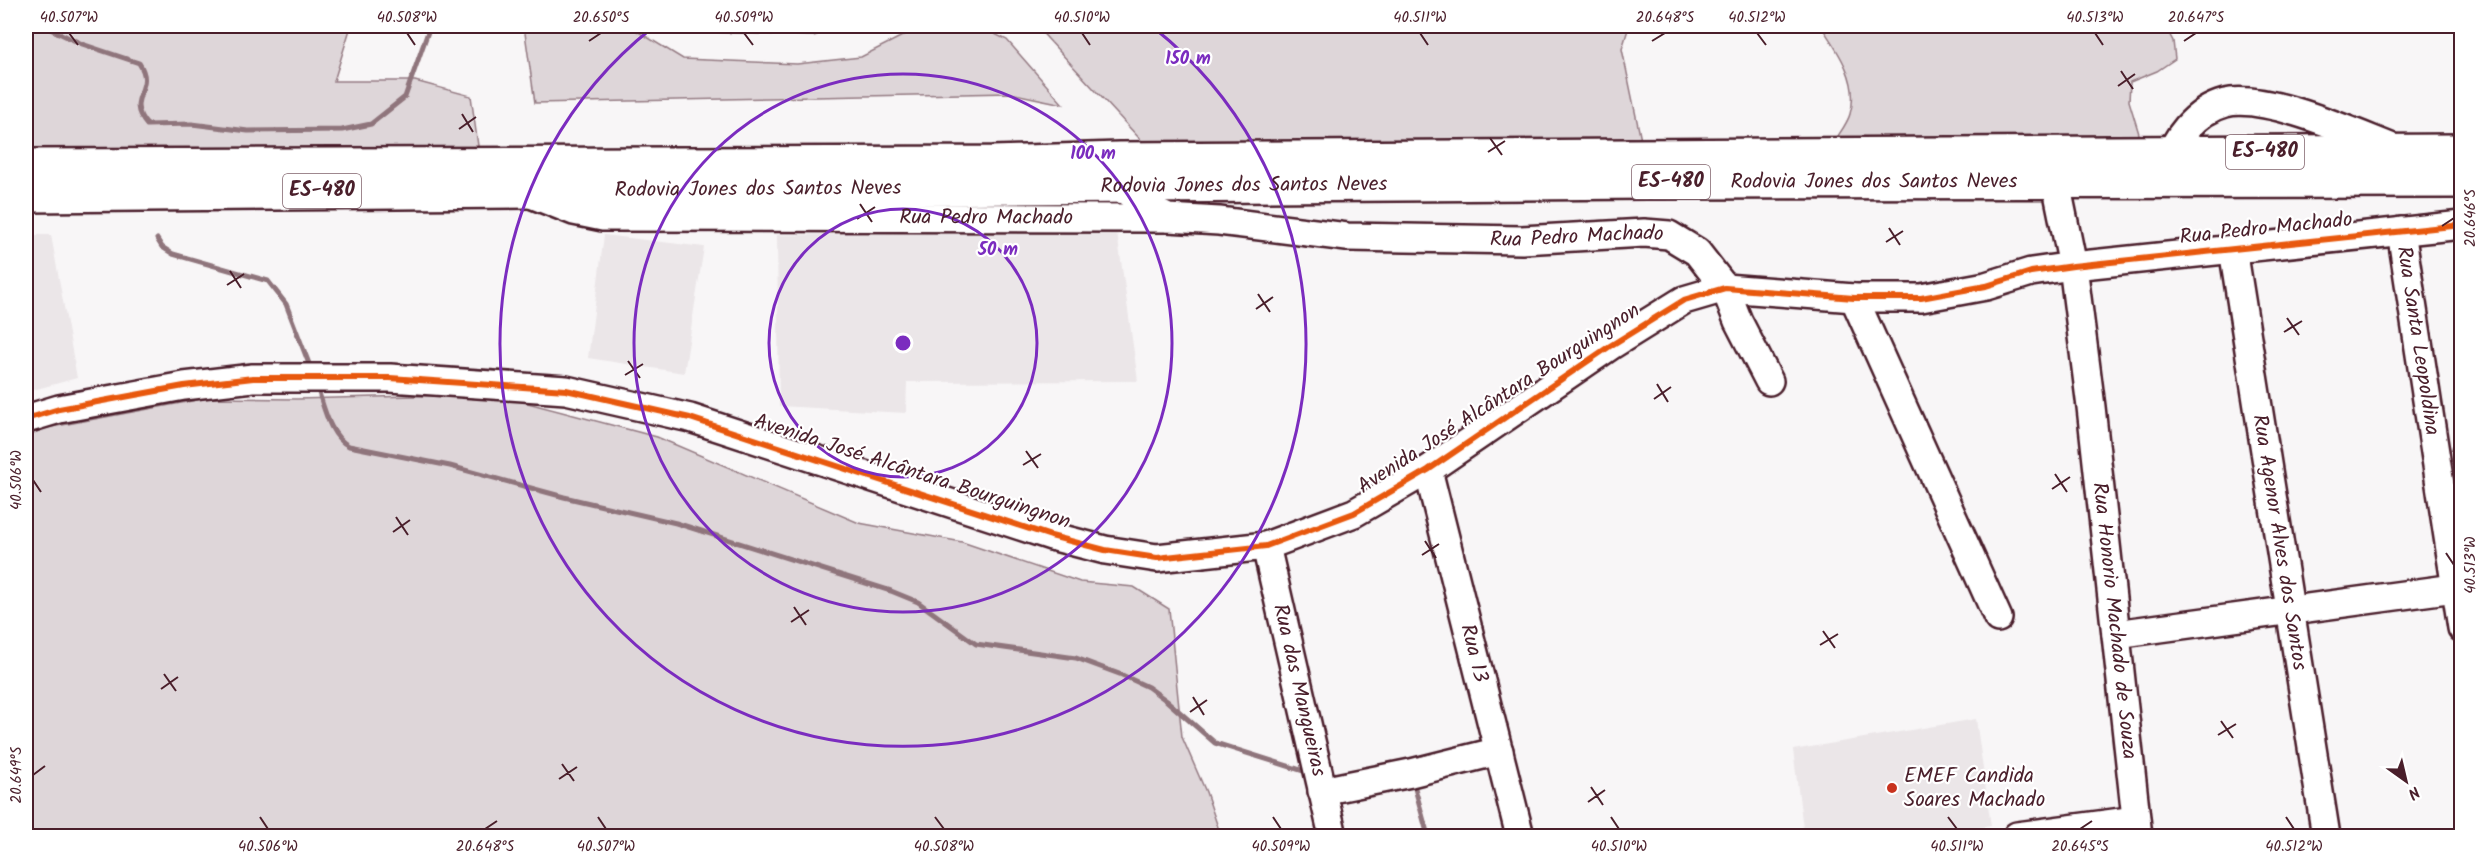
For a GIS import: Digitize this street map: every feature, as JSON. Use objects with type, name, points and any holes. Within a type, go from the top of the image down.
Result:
[{"type":"main road","name":"Rodovia Jones dos Santos Neves","points":[[26,195],[521,189],[630,191],[1122,188],[1813,181],[2056,183],[2165,166],[2406,152],[2462,151]]},
{"type":"main road","name":"Rodovia Jones dos Santos Neves","points":[[26,166],[993,164],[1130,159],[2165,166],[2462,181]]},
{"type":"street","points":[[2165,166],[2189,125],[2211,108],[2227,102],[2266,105],[2308,116],[2406,152]]},
{"type":"street","name":"Rua Honorio Machado de Souza","points":[[2056,183],[2073,266],[2091,407],[2137,828]]},
{"type":"street","name":"Rua Pedro Machado","points":[[1122,188],[1153,211],[1168,218]]},
{"type":"street","name":"Rua Pedro Machado","points":[[521,189],[574,211],[603,217],[1168,218],[1218,221],[1347,237],[1522,240],[1637,233],[1669,235],[1697,252],[1725,288],[1738,321],[1769,381]]},
{"type":"street","name":"Rua Pedro Machado","points":[[1854,298],[1921,298],[1986,286],[2031,272],[2073,266],[2462,225]]},
{"type":"street","name":"Rua Santa Leopoldina","points":[[2401,231],[2459,587],[2462,628]]},
{"type":"street","name":"Rua Agenor Alves dos Santos","points":[[2233,249],[2292,610],[2326,837]]},
{"type":"street","points":[[1725,288],[1854,298],[1998,618]]},
{"type":"street","name":"Avenida José Alcântara Bourguingnon","points":[[26,419],[59,409],[184,386],[253,378],[390,378],[566,390],[690,418],[1051,536],[1106,550],[1157,558],[1266,546],[1354,513],[1428,470],[1610,346],[1683,300],[1725,288]]},
{"type":"street","name":"Rua 13","points":[[1428,470],[1520,837]]},
{"type":"street","name":"Rua das Mangueiras","points":[[1266,546],[1333,837]]},
{"type":"street","points":[[2116,634],[2459,587]]},
{"type":"street","points":[[1322,791],[1411,773],[1499,751]]},
{"type":"street","points":[[2017,837],[2137,828]]},
{"type":"shaded area","points":[[26,26],[351,26],[334,81],[415,81],[471,96],[479,153],[26,154]]},
{"type":"shaded area","points":[[524,26],[629,26],[683,59],[797,64],[861,57],[920,27],[979,26],[1007,40],[1063,104],[1010,93],[535,103]]},
{"type":"shaded area","points":[[699,26],[839,26],[814,36],[710,32]]},
{"type":"shaded area","points":[[1036,26],[1629,26],[1622,49],[1642,145],[1151,151]]},
{"type":"shaded area","points":[[1821,26],[2165,26],[2173,41],[2175,59],[2157,71],[2130,82],[2129,101],[2140,137],[1836,139],[1849,117],[1852,90],[1846,67]]},
{"type":"shaded area","points":[[1117,232],[1138,381],[907,382],[906,413],[779,406],[777,235]]},
{"type":"shaded area","points":[[26,235],[51,235],[77,378],[26,392]]},
{"type":"shaded area","points":[[604,235],[704,247],[684,373],[588,358]]},
{"type":"shaded area","points":[[493,394],[657,437],[859,523],[962,542],[1080,582],[1134,587],[1169,609],[1182,737],[1206,792],[1221,836],[26,836],[26,436],[46,428],[208,398],[297,399]]},
{"type":"shaded area","name":"EMEF Candida Soares Machado","points":[[1976,719],[1991,826],[1927,836],[1804,836],[1793,750]]},
{"type":"waterway","points":[[44,26],[82,44],[139,63],[144,72],[144,80],[138,107],[147,125],[192,124],[248,131],[342,130],[371,124],[405,97],[430,26]]},
{"type":"waterway","points":[[157,239],[162,247],[173,254],[268,281],[286,304],[311,369]]},
{"type":"waterway","points":[[317,387],[332,428],[349,446],[450,466],[564,497],[676,523],[891,591],[918,602],[976,644],[1076,658],[1122,675],[1148,687],[1215,743],[1310,773]]},
{"type":"waterway","points":[[1413,781],[1428,836]]},
{"type":"cycle path","points":[[26,419],[59,409],[184,386],[253,378],[390,378],[566,390],[690,418],[1051,536],[1105,550],[1157,558],[1266,546],[1354,513],[1428,470],[1610,346],[1684,300],[1725,288],[1854,298],[1921,298],[1986,286],[2031,272],[2073,266],[2462,225]]},
{"type":"place","name":"EMEF Candida Soares Machado","points":[[1892,788]]}]
